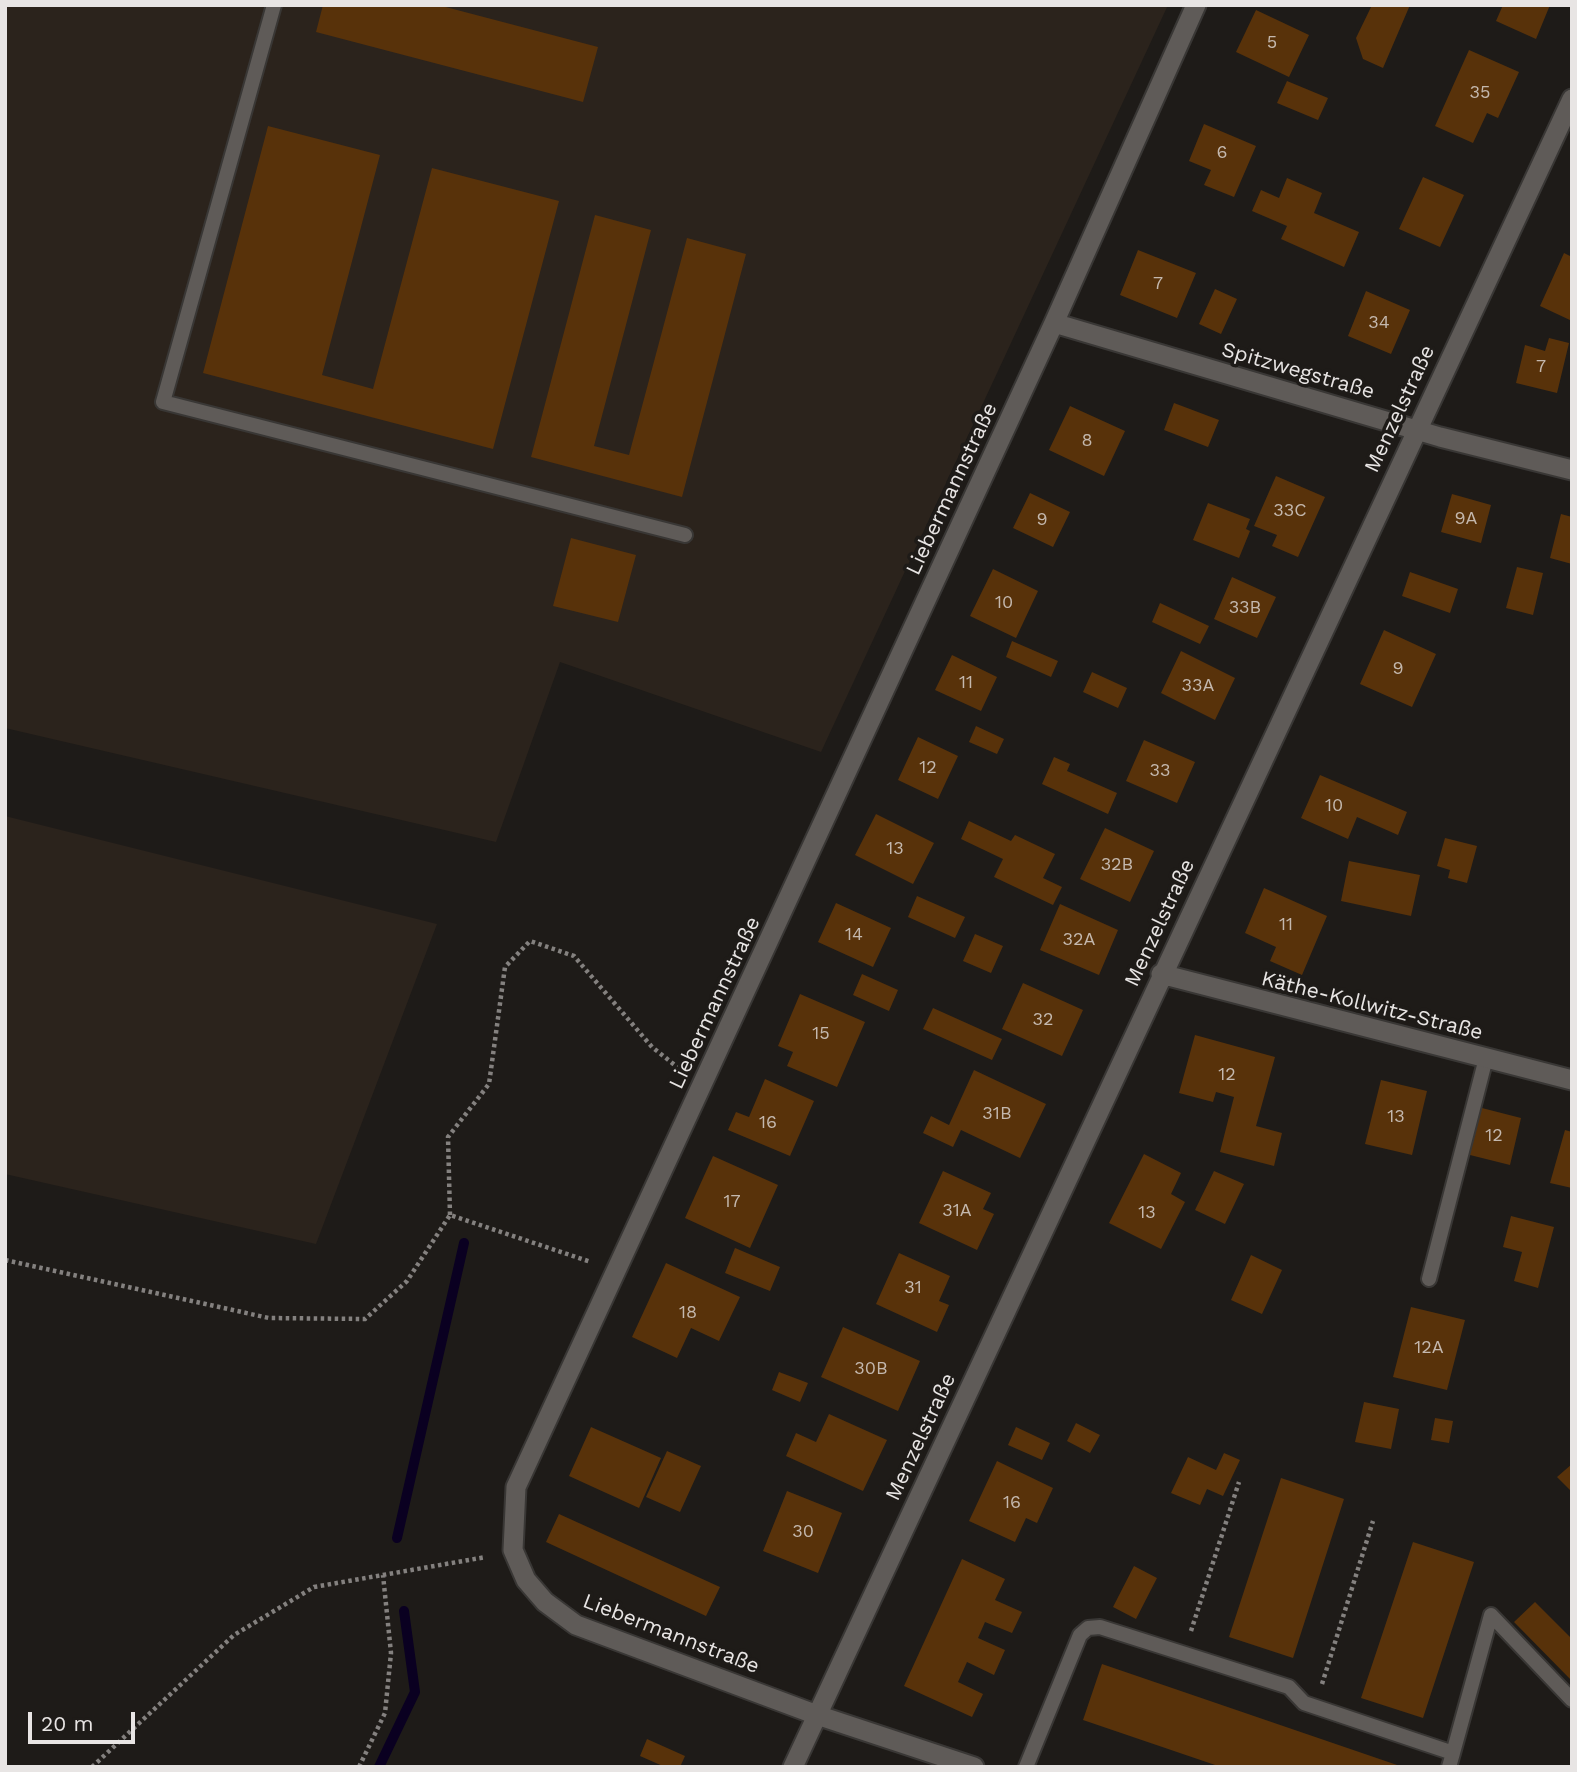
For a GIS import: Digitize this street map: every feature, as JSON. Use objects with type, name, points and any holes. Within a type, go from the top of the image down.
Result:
[{"type":"street","name":"Liebermannstraße","points":[[974,1767],[817,1715],[576,1625],[545,1602],[526,1580],[513,1550],[516,1487],[1054,323],[1196,5]]},
{"type":"street","name":"Menzelstraße","points":[[793,1767],[1415,429],[1572,99]]},
{"type":"street","name":"Spitzwegstraße","points":[[1054,323],[1415,429],[1572,470]]},
{"type":"street","name":"Käthe-Kollwitz-Straße","points":[[1161,974],[1572,1080]]},
{"type":"lane","points":[[274,5],[163,402],[685,535]]},
{"type":"lane","points":[[1429,1279],[1486,1058]]},
{"type":"lane","points":[[1026,1767],[1080,1635],[1088,1628],[1100,1627],[1289,1687],[1304,1703],[1451,1760],[1491,1615],[1572,1700]]},
{"type":"path","points":[[5,1260],[269,1318],[365,1319],[407,1281],[450,1215],[447,1137],[489,1084],[505,967],[530,941],[574,956],[652,1047],[701,1087]]},
{"type":"path","points":[[450,1215],[617,1270]]},
{"type":"path","points":[[1183,1654],[1238,1482]]},
{"type":"path","points":[[1315,1707],[1373,1521]]},
{"type":"path","points":[[92,1767],[234,1634],[314,1587],[480,1559],[513,1550]]},
{"type":"path","points":[[359,1767],[385,1713],[391,1653],[383,1575]]},
{"type":"shaded area","points":[[5,5],[1168,5],[821,752],[560,662],[496,842],[5,728]]},
{"type":"shaded area","points":[[5,816],[437,924],[316,1244],[5,1174]]},
{"type":"building","points":[[323,5],[438,5],[598,47],[583,102],[316,32]]},
{"type":"building","points":[[1372,5],[1410,5],[1383,68],[1363,59],[1356,38]]},
{"type":"building","points":[[1503,5],[1550,5],[1536,39],[1496,21]]},
{"type":"building","points":[[1256,10],[1309,35],[1289,77],[1236,52]]},
{"type":"building","points":[[1469,50],[1519,72],[1498,118],[1487,113],[1473,143],[1435,126]]},
{"type":"building","points":[[1287,81],[1328,98],[1318,120],[1277,103]]},
{"type":"building","points":[[1204,124],[1256,146],[1234,197],[1204,185],[1211,170],[1189,161]]},
{"type":"building","points":[[268,126],[380,155],[322,375],[373,389],[432,168],[559,201],[493,449],[203,373]]},
{"type":"building","points":[[1423,177],[1464,195],[1440,247],[1399,229]]},
{"type":"building","points":[[1287,178],[1322,193],[1314,213],[1359,232],[1344,267],[1281,239],[1287,226],[1252,211],[1261,190],[1279,198]]},
{"type":"building","points":[[595,215],[651,230],[594,446],[629,455],[687,238],[746,254],[682,497],[531,457]]},
{"type":"building","points":[[1138,250],[1196,273],[1177,318],[1120,295]]},
{"type":"building","points":[[1564,253],[1572,257],[1572,321],[1540,306]]},
{"type":"building","points":[[1215,289],[1237,299],[1221,334],[1199,324]]},
{"type":"building","points":[[1366,291],[1410,310],[1391,354],[1348,336]]},
{"type":"building","points":[[1549,338],[1569,343],[1557,393],[1516,383],[1525,345],[1545,351]]},
{"type":"building","points":[[1174,403],[1219,420],[1208,447],[1164,430]]},
{"type":"building","points":[[1070,406],[1125,431],[1104,476],[1049,450]]},
{"type":"building","points":[[1276,476],[1325,497],[1298,557],[1272,546],[1277,535],[1254,526]]},
{"type":"building","points":[[1030,493],[1070,512],[1053,547],[1013,528]]},
{"type":"building","points":[[1452,494],[1491,505],[1481,543],[1441,532]]},
{"type":"building","points":[[1208,503],[1250,519],[1246,529],[1250,531],[1239,558],[1193,540]]},
{"type":"building","points":[[1561,514],[1572,517],[1572,564],[1550,558]]},
{"type":"building","points":[[571,538],[636,555],[618,622],[553,606]]},
{"type":"building","points":[[1517,567],[1543,573],[1533,615],[1506,608]]},
{"type":"building","points":[[993,569],[1038,591],[1016,638],[970,616]]},
{"type":"building","points":[[1410,572],[1458,589],[1450,613],[1402,596]]},
{"type":"building","points":[[1232,577],[1276,597],[1257,638],[1214,619]]},
{"type":"building","points":[[1160,603],[1209,626],[1200,644],[1152,622]]},
{"type":"building","points":[[1384,630],[1436,654],[1412,707],[1360,684]]},
{"type":"building","points":[[1012,641],[1058,661],[1051,677],[1006,657]]},
{"type":"building","points":[[1181,651],[1235,678],[1215,720],[1161,693]]},
{"type":"building","points":[[952,655],[997,677],[981,711],[935,690]]},
{"type":"building","points":[[1092,672],[1127,688],[1118,708],[1083,692]]},
{"type":"building","points":[[976,726],[1004,739],[997,754],[969,742]]},
{"type":"building","points":[[918,737],[958,756],[938,799],[898,780]]},
{"type":"building","points":[[1144,740],[1195,762],[1177,803],[1126,781]]},
{"type":"building","points":[[1054,757],[1070,764],[1067,771],[1117,793],[1108,814],[1042,784]]},
{"type":"building","points":[[1320,775],[1407,812],[1398,835],[1357,817],[1348,839],[1301,818]]},
{"type":"building","points":[[876,814],[934,843],[913,884],[855,855]]},
{"type":"building","points":[[969,821],[1011,841],[1015,835],[1055,854],[1043,878],[1062,887],[1053,905],[994,877],[1003,859],[961,839]]},
{"type":"building","points":[[1105,828],[1154,851],[1130,902],[1080,879]]},
{"type":"building","points":[[1445,838],[1477,846],[1467,883],[1448,878],[1450,870],[1437,866]]},
{"type":"building","points":[[1349,861],[1420,875],[1411,916],[1341,901]]},
{"type":"building","points":[[1264,888],[1327,916],[1302,975],[1270,961],[1276,947],[1245,933]]},
{"type":"building","points":[[917,896],[965,917],[955,938],[908,917]]},
{"type":"building","points":[[836,903],[891,928],[873,967],[818,942]]},
{"type":"building","points":[[1060,904],[1118,930],[1099,975],[1040,950]]},
{"type":"building","points":[[975,934],[1003,946],[991,973],[963,961]]},
{"type":"building","points":[[862,974],[898,990],[889,1011],[853,995]]},
{"type":"building","points":[[1023,983],[1083,1010],[1062,1056],[1002,1029]]},
{"type":"building","points":[[800,994],[865,1022],[837,1087],[787,1066],[793,1052],[778,1046]]},
{"type":"building","points":[[933,1008],[1002,1039],[992,1060],[923,1029]]},
{"type":"building","points":[[1195,1035],[1275,1057],[1256,1126],[1282,1133],[1274,1166],[1220,1152],[1234,1097],[1216,1092],[1213,1102],[1179,1093]]},
{"type":"building","points":[[974,1070],[1046,1104],[1020,1158],[961,1130],[953,1147],[923,1133],[931,1116],[949,1125]]},
{"type":"building","points":[[765,1079],[814,1101],[790,1156],[728,1130],[736,1112],[749,1117]]},
{"type":"building","points":[[1381,1080],[1427,1091],[1412,1155],[1365,1144]]},
{"type":"building","points":[[1478,1107],[1521,1118],[1510,1165],[1466,1154]]},
{"type":"building","points":[[1565,1130],[1572,1132],[1572,1188],[1550,1183]]},
{"type":"building","points":[[1144,1154],[1181,1173],[1171,1194],[1185,1202],[1161,1249],[1109,1223]]},
{"type":"building","points":[[713,1156],[778,1185],[750,1248],[685,1218]]},
{"type":"building","points":[[943,1171],[991,1193],[983,1209],[994,1214],[977,1250],[919,1223]]},
{"type":"building","points":[[1214,1171],[1244,1184],[1225,1224],[1195,1210]]},
{"type":"building","points":[[1511,1216],[1554,1227],[1538,1288],[1514,1281],[1522,1252],[1503,1247]]},
{"type":"building","points":[[735,1248],[780,1267],[770,1291],[725,1273]]},
{"type":"building","points":[[899,1253],[950,1276],[939,1301],[949,1305],[937,1332],[876,1304]]},
{"type":"building","points":[[1251,1255],[1282,1270],[1262,1314],[1231,1300]]},
{"type":"building","points":[[666,1263],[740,1297],[719,1341],[691,1328],[677,1358],[632,1337]]},
{"type":"building","points":[[1411,1307],[1465,1320],[1447,1390],[1393,1377]]},
{"type":"building","points":[[843,1327],[920,1361],[898,1411],[821,1377]]},
{"type":"building","points":[[779,1372],[808,1383],[800,1402],[772,1390]]},
{"type":"building","points":[[1364,1402],[1399,1409],[1391,1449],[1355,1442]]},
{"type":"building","points":[[829,1414],[887,1440],[863,1491],[786,1456],[796,1433],[816,1442]]},
{"type":"building","points":[[1435,1418],[1453,1421],[1449,1443],[1431,1440]]},
{"type":"building","points":[[1076,1423],[1100,1435],[1090,1453],[1067,1441]]},
{"type":"building","points":[[591,1427],[661,1458],[639,1508],[569,1476]]},
{"type":"building","points":[[1016,1427],[1050,1443],[1042,1460],[1008,1445]]},
{"type":"building","points":[[667,1451],[701,1466],[680,1512],[646,1497]]},
{"type":"building","points":[[1224,1453],[1240,1460],[1223,1496],[1207,1489],[1200,1505],[1171,1493],[1188,1457],[1216,1470]]},
{"type":"building","points":[[997,1461],[1053,1488],[1037,1523],[1026,1518],[1015,1542],[969,1521]]},
{"type":"building","points":[[1572,1464],[1572,1492],[1557,1477]]},
{"type":"building","points":[[1281,1478],[1344,1499],[1293,1658],[1229,1637]]},
{"type":"building","points":[[787,1491],[842,1513],[818,1573],[763,1551]]},
{"type":"building","points":[[559,1514],[720,1587],[706,1616],[546,1542]]},
{"type":"building","points":[[1413,1542],[1474,1562],[1423,1718],[1361,1698]]},
{"type":"building","points":[[962,1559],[1005,1579],[995,1600],[1022,1612],[1012,1633],[985,1622],[978,1638],[1005,1650],[994,1675],[967,1662],[958,1682],[983,1694],[972,1717],[904,1686]]},
{"type":"building","points":[[1134,1566],[1157,1578],[1136,1619],[1113,1607]]},
{"type":"building","points":[[1535,1602],[1572,1639],[1572,1681],[1514,1622]]},
{"type":"building","points":[[1102,1664],[1400,1767],[1221,1767],[1083,1720]]},
{"type":"building","points":[[647,1739],[685,1756],[680,1767],[665,1767],[640,1756]]},
{"type":"waterway","points":[[397,1538],[464,1243]]},
{"type":"waterway","points":[[379,1767],[415,1692],[404,1611]]}]
